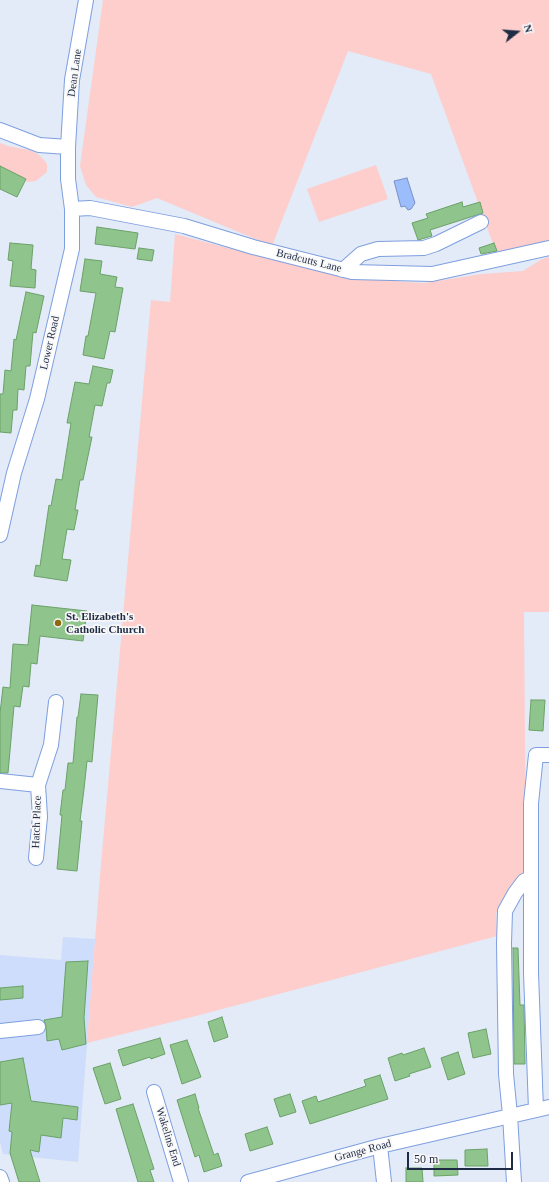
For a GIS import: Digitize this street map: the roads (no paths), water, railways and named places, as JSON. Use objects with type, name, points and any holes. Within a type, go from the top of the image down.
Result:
[{"type":"street","name":"Dean Lane","points":[[68,147],[72,80],[86,0]]},
{"type":"street","points":[[0,130],[39,145],[68,147]]},
{"type":"street","name":"Lower Road","points":[[0,535],[7,473],[37,399],[72,249],[72,208],[68,179],[68,147]]},
{"type":"street","name":"Bradcutts Lane","points":[[72,208],[90,208],[184,226],[253,247],[352,272],[432,274],[549,248]]},
{"type":"street","points":[[343,270],[361,254],[378,249],[424,248],[436,244],[480,222]]},
{"type":"street","name":"Hatch Place","points":[[36,858],[40,816],[38,785],[51,744],[56,702]]},
{"type":"street","points":[[542,1108],[531,973],[531,803],[536,755],[549,755]]},
{"type":"street","name":"Hatch Place","points":[[0,781],[38,785]]},
{"type":"street","points":[[514,1182],[506,1074],[505,911],[519,887],[524,881],[531,878]]},
{"type":"street","points":[[0,1031],[38,1027]]},
{"type":"street","name":"Wakelins End","points":[[154,1092],[181,1182]]},
{"type":"street","name":"Grange Road","points":[[248,1182],[380,1146],[542,1108]]},
{"type":"street","points":[[380,1146],[384,1182]]},
{"type":"street","points":[[0,1177],[2,1182]]},
{"type":"water","points":[[407,178],[415,203],[411,209],[408,210],[405,206],[401,207],[394,181]]},
{"type":"place","name":"St. Elizabeth's Catholic Church","points":[[58,623]]}]
